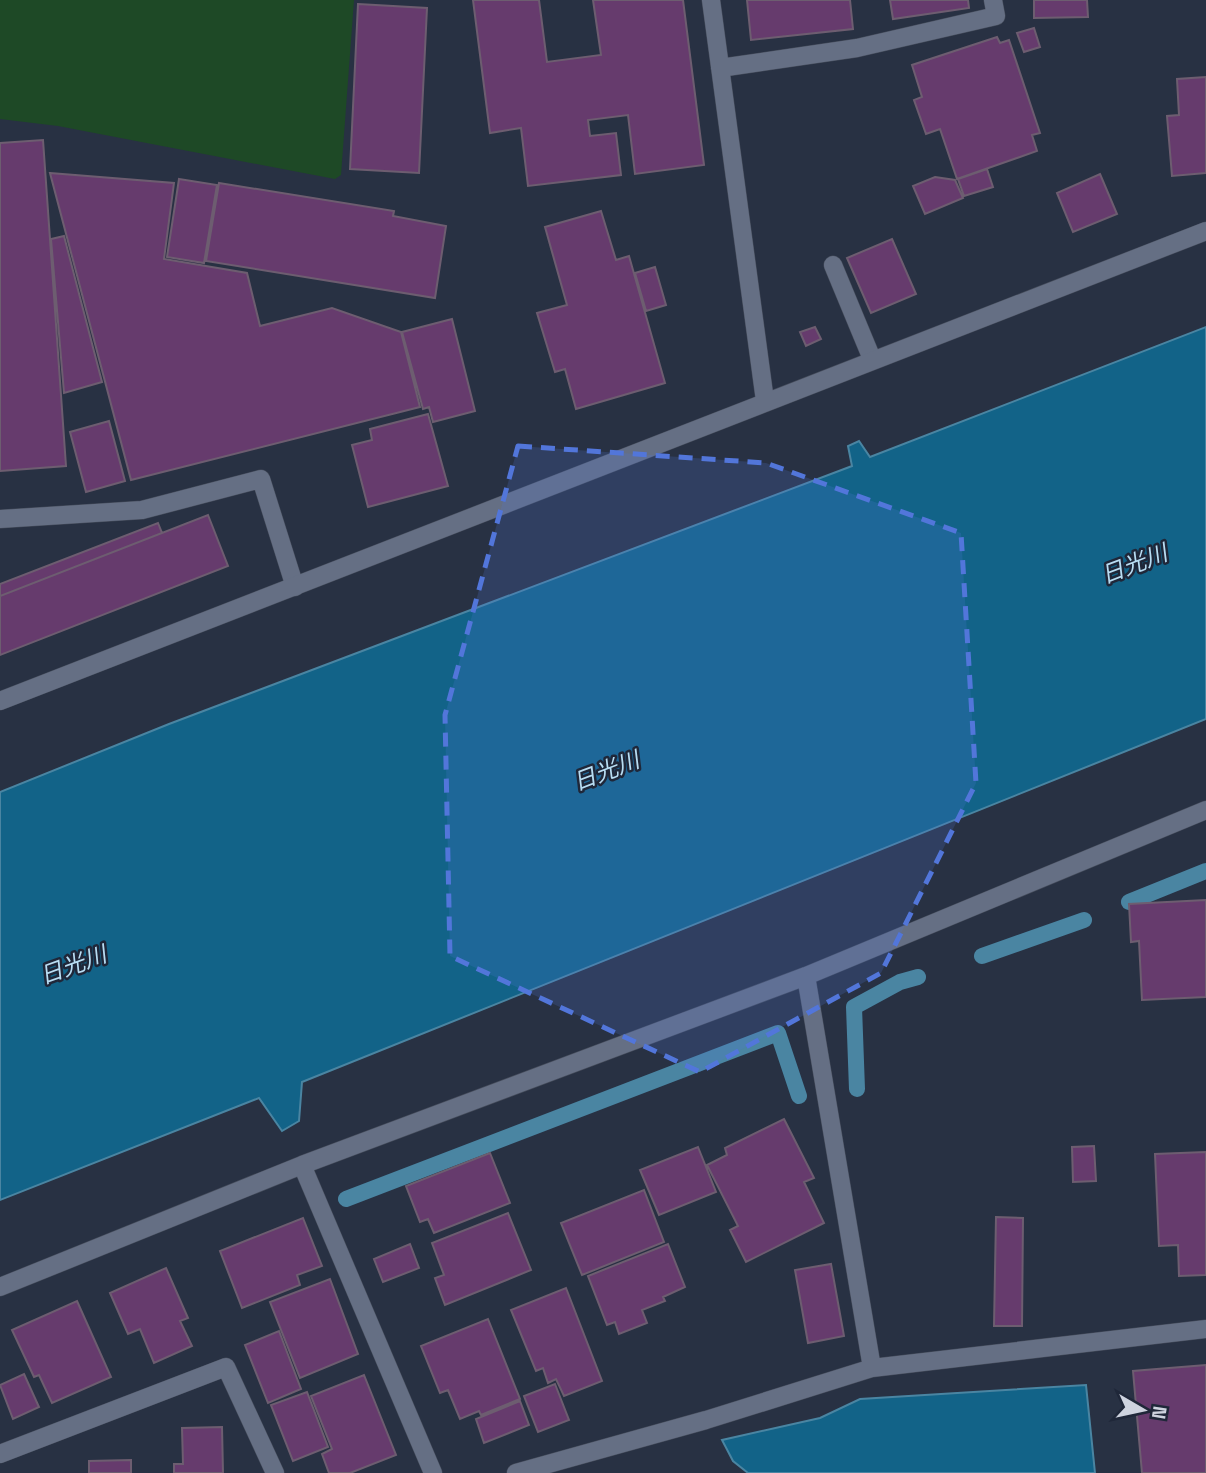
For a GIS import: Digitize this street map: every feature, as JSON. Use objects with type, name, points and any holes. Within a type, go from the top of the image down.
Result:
[{"type":"street","points":[[711,0],[765,401]]},
{"type":"street","points":[[720,68],[857,48],[996,16],[993,0]]},
{"type":"street","points":[[0,701],[1206,230]]},
{"type":"street","points":[[833,265],[872,359]]},
{"type":"street","points":[[0,519],[142,510],[261,479],[295,587]]},
{"type":"street","points":[[0,1287],[302,1166],[806,976],[1206,810]]},
{"type":"street","points":[[806,976],[872,1368]]},
{"type":"street","points":[[302,1166],[433,1473]]},
{"type":"street","points":[[516,1473],[706,1420],[872,1368],[1206,1329]]},
{"type":"street","points":[[0,1454],[226,1367],[275,1473]]},
{"type":"highlighted area","points":[[518,446],[766,463],[961,533],[976,783],[881,973],[700,1072],[450,956],[445,715]]},
{"type":"green space","points":[[0,0],[354,0],[341,175],[335,179],[58,126],[0,119]]},
{"type":"water","name":"日光川","points":[[1206,327],[1206,719],[302,1082],[299,1121],[282,1131],[259,1098],[0,1200],[0,792],[169,724],[852,466],[848,446],[859,441],[870,457]]},
{"type":"water","points":[[1086,1385],[1095,1473],[748,1473],[733,1461],[722,1440],[820,1418],[860,1399]]},
{"type":"building","points":[[473,0],[539,0],[547,62],[601,55],[593,0],[683,0],[704,165],[635,174],[628,115],[588,120],[590,136],[616,133],[621,175],[528,186],[521,128],[490,133]]},
{"type":"building","points":[[747,0],[850,0],[853,29],[751,40]]},
{"type":"building","points":[[890,0],[968,0],[969,8],[893,19]]},
{"type":"building","points":[[1034,0],[1087,0],[1088,17],[1034,18]]},
{"type":"building","points":[[358,4],[427,8],[419,173],[350,169]]},
{"type":"building","points":[[1034,28],[1040,47],[1024,52],[1017,33]]},
{"type":"building","points":[[997,37],[1000,43],[1009,40],[1040,133],[1032,135],[1037,151],[957,179],[940,129],[926,134],[914,100],[922,97],[912,65]]},
{"type":"building","points":[[1206,77],[1206,173],[1172,176],[1167,116],[1179,115],[1177,79]]},
{"type":"building","points":[[43,140],[66,466],[0,471],[0,143]]},
{"type":"building","points":[[987,169],[993,187],[964,196],[958,179]]},
{"type":"building","points":[[50,173],[174,183],[164,259],[247,273],[260,326],[332,308],[401,332],[420,407],[131,480]]},
{"type":"building","points":[[1100,174],[1117,214],[1073,232],[1057,193]]},
{"type":"building","points":[[935,177],[955,180],[963,198],[925,214],[913,186]]},
{"type":"building","points":[[179,179],[217,185],[204,263],[167,257]]},
{"type":"building","points":[[219,183],[394,211],[393,216],[446,226],[435,298],[206,261]]},
{"type":"building","points":[[601,211],[616,260],[629,256],[665,383],[576,409],[565,369],[555,372],[537,313],[567,305],[545,227]]},
{"type":"building","points":[[64,236],[102,382],[64,393],[51,239]]},
{"type":"building","points":[[892,239],[916,294],[871,313],[847,258]]},
{"type":"building","points":[[655,267],[666,305],[646,311],[635,273]]},
{"type":"building","points":[[452,319],[475,411],[433,422],[429,407],[423,409],[402,332]]},
{"type":"building","points":[[815,327],[821,339],[806,346],[800,332]]},
{"type":"building","points":[[428,414],[448,486],[368,507],[352,445],[372,440],[370,429]]},
{"type":"building","points":[[109,421],[125,481],[86,492],[70,432]]},
{"type":"building","points":[[208,515],[228,566],[0,655],[0,596]]},
{"type":"building","points":[[158,523],[162,533],[0,596],[0,584]]},
{"type":"building","points":[[1206,900],[1206,997],[1142,1000],[1139,941],[1131,942],[1129,904]]},
{"type":"building","points":[[784,1119],[814,1178],[804,1182],[824,1223],[746,1262],[730,1230],[738,1226],[707,1165],[727,1155],[725,1148]]},
{"type":"building","points":[[1094,1146],[1096,1181],[1073,1182],[1072,1147]]},
{"type":"building","points":[[698,1147],[716,1192],[659,1215],[640,1170]]},
{"type":"building","points":[[1206,1152],[1206,1275],[1179,1276],[1178,1245],[1159,1246],[1155,1154]]},
{"type":"building","points":[[490,1153],[510,1203],[434,1233],[428,1219],[420,1222],[406,1186]]},
{"type":"building","points":[[644,1190],[664,1242],[582,1275],[561,1223]]},
{"type":"building","points":[[508,1213],[531,1270],[445,1305],[435,1278],[444,1275],[432,1243]]},
{"type":"building","points":[[996,1217],[1023,1218],[1022,1326],[994,1326]]},
{"type":"building","points":[[303,1218],[322,1266],[297,1275],[300,1285],[242,1308],[220,1251]]},
{"type":"building","points":[[410,1244],[419,1268],[383,1282],[374,1259]]},
{"type":"building","points":[[668,1244],[685,1287],[663,1297],[665,1301],[642,1310],[647,1323],[619,1334],[615,1322],[607,1325],[588,1276]]},
{"type":"building","points":[[831,1264],[844,1336],[808,1343],[795,1270]]},
{"type":"building","points":[[166,1268],[188,1318],[180,1321],[192,1346],[154,1363],[140,1329],[128,1334],[110,1293]]},
{"type":"building","points":[[330,1279],[358,1354],[300,1378],[270,1302]]},
{"type":"building","points":[[566,1288],[602,1381],[564,1396],[556,1379],[548,1383],[543,1368],[536,1371],[511,1310]]},
{"type":"building","points":[[77,1301],[111,1377],[52,1403],[39,1375],[34,1377],[12,1330]]},
{"type":"building","points":[[488,1319],[520,1399],[481,1415],[479,1411],[460,1419],[448,1390],[440,1393],[421,1346]]},
{"type":"building","points":[[279,1331],[301,1389],[268,1403],[245,1345]]},
{"type":"building","points":[[1206,1365],[1206,1473],[1142,1473],[1133,1371]]},
{"type":"building","points":[[24,1374],[39,1407],[13,1419],[0,1385]]},
{"type":"building","points":[[364,1375],[396,1455],[350,1473],[329,1473],[322,1454],[332,1449],[311,1396]]},
{"type":"building","points":[[555,1384],[569,1420],[538,1432],[524,1396]]},
{"type":"building","points":[[307,1392],[328,1447],[293,1461],[271,1405]]},
{"type":"building","points":[[520,1401],[529,1425],[484,1443],[476,1419]]},
{"type":"building","points":[[222,1427],[223,1473],[174,1473],[174,1464],[183,1464],[182,1428]]},
{"type":"building","points":[[131,1460],[131,1473],[89,1473],[89,1461]]},
{"type":"waterway","points":[[1129,902],[1206,871]]},
{"type":"waterway","points":[[982,956],[1084,920]]},
{"type":"waterway","points":[[857,1089],[854,1007],[900,982],[918,977]]},
{"type":"waterway","points":[[346,1199],[778,1033],[799,1096]]}]
